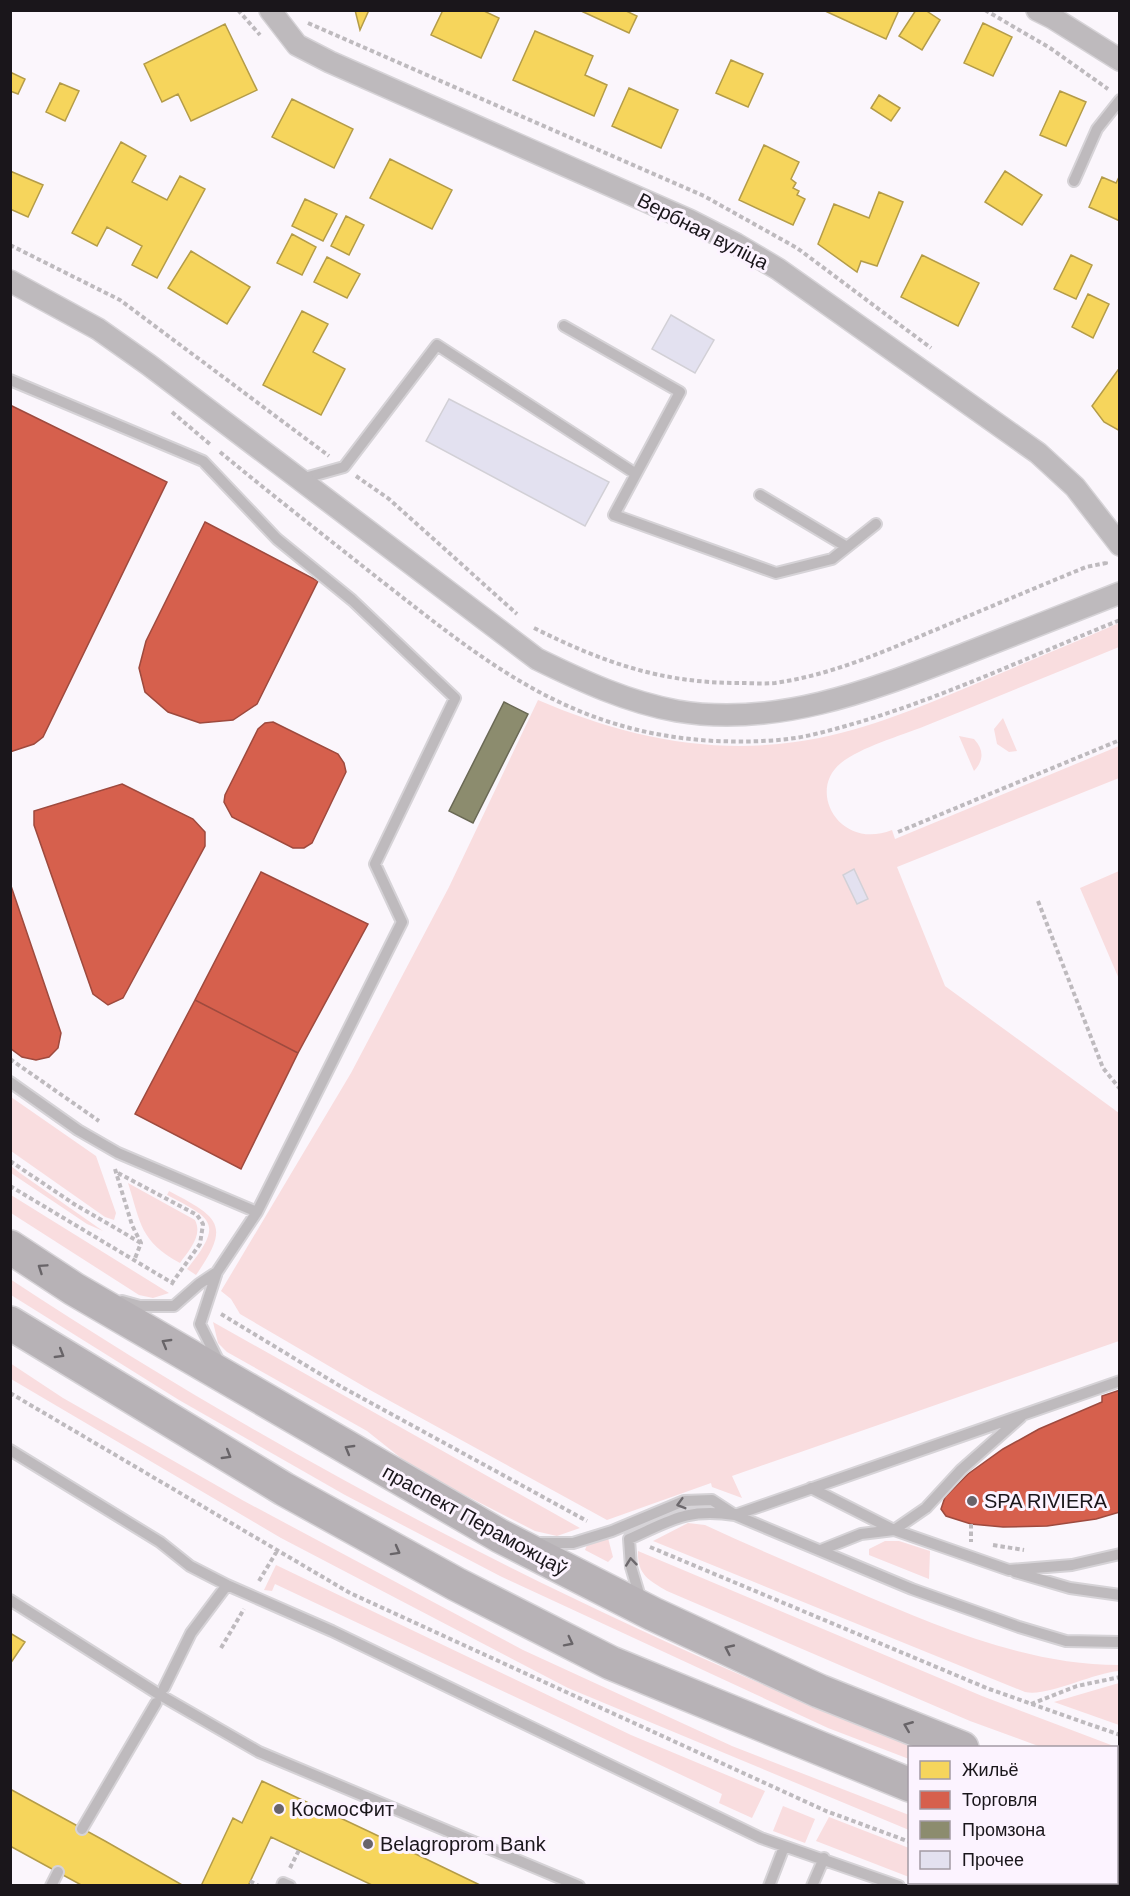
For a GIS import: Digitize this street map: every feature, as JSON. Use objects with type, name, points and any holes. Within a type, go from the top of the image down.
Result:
[{"type":"main road","name":"праспект Пераможцаў","points":[[10,1247],[74,1289],[500,1536],[653,1614],[819,1691],[957,1746]]},
{"type":"main road","points":[[10,1323],[284,1489],[476,1594],[611,1663],[908,1785]]},
{"type":"street","name":"Вербная вуліца","points":[[270,10],[297,45],[330,62],[689,220],[778,269],[1038,453],[1075,487],[1119,545]]},
{"type":"street","points":[[1037,10],[1119,60]]},
{"type":"street","points":[[10,281],[98,329],[537,659],[618,695],[679,711],[746,715],[781,713],[885,685],[1119,592]]},
{"type":"lane","points":[[1074,181],[1097,129],[1119,100]]},
{"type":"lane","points":[[564,326],[680,392],[614,515],[776,573],[832,559],[876,524]]},
{"type":"lane","points":[[300,479],[344,467],[437,345],[636,474]]},
{"type":"lane","points":[[10,380],[203,460],[277,539],[352,600],[455,698],[375,864],[402,922],[257,1212],[217,1272],[200,1324],[212,1351],[234,1383]]},
{"type":"lane","points":[[760,495],[847,547]]},
{"type":"lane","points":[[10,1082],[78,1130],[118,1153],[257,1212]]},
{"type":"lane","points":[[74,1289],[140,1306],[174,1306],[198,1284],[217,1272]]},
{"type":"lane","points":[[653,1614],[637,1593],[631,1567],[629,1539],[687,1513],[712,1512],[735,1515],[1119,1381]]},
{"type":"lane","points":[[821,1550],[861,1534],[894,1530],[926,1508],[961,1470],[1025,1413]]},
{"type":"lane","points":[[10,1450],[160,1542],[190,1566],[227,1585],[332,1631],[761,1838],[824,1858],[899,1886]]},
{"type":"lane","points":[[811,1488],[894,1530],[1009,1570],[1070,1588],[1119,1595]]},
{"type":"lane","points":[[500,1536],[552,1545],[573,1543],[612,1532],[684,1501],[712,1500],[735,1515],[912,1589],[1019,1627],[1066,1641],[1119,1642]]},
{"type":"lane","points":[[1009,1570],[1071,1565],[1119,1554]]},
{"type":"lane","points":[[164,1688],[191,1633],[227,1585]]},
{"type":"lane","points":[[10,1600],[160,1695],[260,1752],[579,1886]]},
{"type":"lane","points":[[82,1829],[156,1703]]},
{"type":"lane","points":[[769,1886],[784,1847]]},
{"type":"lane","points":[[812,1886],[824,1858]]},
{"type":"lane","points":[[51,1886],[58,1872]]},
{"type":"lane","points":[[282,1886],[284,1882],[290,1886]]},
{"type":"path","points":[[238,10],[265,38]]},
{"type":"path","points":[[985,10],[1050,48],[1111,91]]},
{"type":"path","points":[[10,244],[120,300],[389,499],[520,617]]},
{"type":"path","points":[[162,404],[424,614],[504,671],[545,697],[588,716],[652,734],[748,742],[808,736],[911,706],[1119,620]]},
{"type":"path","points":[[529,625],[577,650],[626,668],[665,678],[723,683],[773,683],[819,674],[873,656],[1086,567],[1106,563],[1100,554]]},
{"type":"path","points":[[898,832],[1119,740]]},
{"type":"path","points":[[1038,901],[1103,1068],[1119,1089]]},
{"type":"path","points":[[10,1161],[74,1204],[141,1243]]},
{"type":"path","points":[[10,1186],[134,1262],[172,1283],[200,1244],[202,1224],[197,1215],[115,1171],[132,1225],[141,1243],[134,1262]]},
{"type":"path","points":[[219,1312],[360,1397],[594,1524]]},
{"type":"path","points":[[10,1393],[350,1593],[826,1811],[908,1842]]},
{"type":"path","points":[[970,1524],[971,1542],[1030,1551]]},
{"type":"path","points":[[641,1543],[989,1689],[1119,1735]]},
{"type":"path","points":[[1030,1704],[1077,1686],[1119,1677]]},
{"type":"path","points":[[250,1881],[259,1886]]},
{"type":"shaded area","points":[[1119,623],[1119,647],[859,752],[841,763],[831,775],[827,788],[828,802],[834,815],[844,825],[857,832],[873,834],[892,830],[895,839],[1119,746],[1119,778],[897,867],[945,986],[1119,1113],[1119,1341],[732,1476],[742,1498],[712,1487],[711,1483],[607,1520],[370,1390],[240,1314],[231,1299],[221,1291],[351,1073],[449,887],[538,700],[600,723],[664,739],[729,746],[795,742],[863,727],[908,711]]},
{"type":"shaded area","points":[[1003,718],[1017,751],[1009,752],[997,744],[994,729]]},
{"type":"shaded area","points":[[959,736],[974,739],[980,747],[982,755],[980,763],[974,771]]},
{"type":"shaded area","points":[[1119,871],[1119,979],[1080,888]]},
{"type":"shaded area","points":[[11,1097],[96,1156],[116,1213],[114,1220],[105,1217],[11,1151]]},
{"type":"shaded area","points":[[11,1166],[103,1231],[87,1224],[11,1173]]},
{"type":"shaded area","points":[[128,1183],[195,1220],[196,1237],[180,1263],[149,1239],[140,1221]]},
{"type":"shaded area","points":[[169,1191],[199,1208],[209,1216],[214,1224],[216,1233],[214,1244],[196,1275],[187,1269],[206,1241],[209,1232],[208,1224],[195,1210],[167,1195]]},
{"type":"shaded area","points":[[11,1195],[169,1293],[153,1298],[139,1295],[11,1213]]},
{"type":"shaded area","points":[[10,1279],[227,1414],[338,1477],[566,1595],[681,1649],[799,1700],[914,1746],[908,1746],[908,1759],[828,1728],[500,1576],[345,1495],[179,1400],[11,1295]]},
{"type":"shaded area","points":[[213,1322],[580,1528],[557,1536],[535,1531],[416,1470],[367,1431],[227,1352],[218,1343]]},
{"type":"shaded area","points":[[10,1363],[63,1398],[244,1501],[523,1650],[732,1746],[908,1815],[908,1830],[568,1688],[281,1538],[11,1379]]},
{"type":"shaded area","points":[[688,1523],[705,1525],[947,1629],[1014,1650],[1049,1658],[1119,1665],[1119,1671],[1046,1691],[1025,1692],[653,1541]]},
{"type":"shaded area","points":[[608,1538],[613,1557],[608,1562],[585,1550],[587,1545]]},
{"type":"shaded area","points":[[885,1541],[899,1541],[930,1551],[929,1579],[869,1555],[869,1549]]},
{"type":"shaded area","points":[[638,1551],[982,1696],[1114,1746],[1038,1746],[970,1721],[667,1591],[645,1576],[638,1559]]},
{"type":"shaded area","points":[[276,1565],[631,1735],[765,1791],[752,1818],[719,1803],[722,1794],[275,1584],[272,1591],[264,1590]]},
{"type":"shaded area","points":[[1119,1683],[1119,1725],[1054,1702]]},
{"type":"shaded area","points":[[1118,1748],[1119,1748],[1118,1776]]},
{"type":"shaded area","points":[[783,1806],[815,1819],[805,1843],[773,1831]]},
{"type":"shaded area","points":[[829,1817],[908,1848],[908,1877],[816,1841]]},
{"type":"building: Жильё","points":[[355,10],[369,10],[360,30]]},
{"type":"building: Жильё","points":[[443,10],[482,10],[499,18],[481,58],[431,35]]},
{"type":"building: Жильё","points":[[579,10],[624,10],[637,16],[629,33]]},
{"type":"building: Жильё","points":[[823,10],[899,10],[886,39]]},
{"type":"building: Жильё","points":[[916,10],[925,10],[940,20],[922,50],[899,36]]},
{"type":"building: Жильё","points":[[983,23],[1012,37],[993,76],[964,63]]},
{"type":"building: Жильё","points":[[225,24],[257,90],[191,121],[178,94],[162,102],[144,64]]},
{"type":"building: Жильё","points":[[535,31],[593,56],[585,75],[607,85],[594,116],[513,80]]},
{"type":"building: Жильё","points":[[731,60],[763,74],[748,107],[716,93]]},
{"type":"building: Жильё","points":[[10,72],[25,79],[18,94],[10,91]]},
{"type":"building: Жильё","points":[[60,83],[79,91],[65,121],[46,112]]},
{"type":"building: Жильё","points":[[629,88],[678,110],[661,148],[612,126]]},
{"type":"building: Жильё","points":[[1060,91],[1086,102],[1066,146],[1040,135]]},
{"type":"building: Жильё","points":[[879,95],[900,108],[891,121],[871,108]]},
{"type":"building: Жильё","points":[[292,99],[353,129],[334,168],[272,137]]},
{"type":"building: Жильё","points":[[121,142],[146,156],[132,182],[167,200],[180,176],[205,189],[157,278],[132,265],[142,246],[107,227],[97,246],[72,233]]},
{"type":"building: Жильё","points":[[764,145],[799,162],[791,179],[796,183],[793,188],[799,191],[797,195],[805,199],[793,225],[739,200]]},
{"type":"building: Жильё","points":[[390,159],[452,190],[432,229],[370,198]]},
{"type":"building: Жильё","points":[[10,171],[43,185],[28,217],[10,209]]},
{"type":"building: Жильё","points":[[1005,171],[1042,195],[1022,225],[985,202]]},
{"type":"building: Жильё","points":[[1120,175],[1120,221],[1089,207],[1102,177],[1116,183]]},
{"type":"building: Жильё","points":[[879,192],[903,202],[877,266],[861,261],[857,272],[818,244],[834,204],[869,218]]},
{"type":"building: Жильё","points":[[305,199],[337,214],[323,241],[292,226]]},
{"type":"building: Жильё","points":[[346,216],[364,225],[349,255],[331,246]]},
{"type":"building: Жильё","points":[[292,234],[316,247],[302,275],[277,263]]},
{"type":"building: Жильё","points":[[191,251],[250,287],[227,324],[168,288]]},
{"type":"building: Жильё","points":[[922,255],[979,283],[958,326],[901,297]]},
{"type":"building: Жильё","points":[[1071,255],[1092,265],[1076,299],[1054,289]]},
{"type":"building: Жильё","points":[[327,257],[360,274],[347,298],[314,282]]},
{"type":"building: Жильё","points":[[1088,294],[1109,304],[1093,338],[1072,327]]},
{"type":"building: Жильё","points":[[302,311],[328,324],[313,352],[345,369],[321,415],[263,385]]},
{"type":"building: Жильё","points":[[1118,370],[1120,371],[1120,431],[1104,422],[1092,406]]},
{"type":"building: Жильё","points":[[10,1633],[25,1642],[10,1664]]},
{"type":"building: Жильё","points":[[262,1781],[482,1886],[374,1886],[271,1837],[248,1886],[201,1886],[233,1818],[242,1823]]},
{"type":"building: Жильё","points":[[10,1789],[184,1886],[83,1886],[10,1846]]},
{"type":"building: Торговля","points":[[10,405],[167,482],[43,737],[34,744],[10,752]]},
{"type":"building: Торговля","points":[[205,522],[318,581],[257,704],[233,720],[200,723],[168,712],[145,692],[139,668],[146,641]]},
{"type":"building: Торговля","points":[[273,722],[338,754],[344,763],[346,772],[312,843],[304,848],[293,848],[232,817],[224,802],[225,795],[258,729],[265,723]]},
{"type":"building: Торговля","points":[[122,784],[193,819],[205,832],[205,846],[123,998],[108,1005],[93,994],[34,825],[34,811]]},
{"type":"building: Торговля","points":[[261,872],[368,924],[298,1053],[195,1000]]},
{"type":"building: Торговля","points":[[10,883],[61,1033],[58,1048],[49,1057],[36,1060],[22,1057],[10,1048]]},
{"type":"building: Торговля","points":[[195,1000],[298,1053],[241,1169],[135,1114]]},
{"type":"building: Торговля","points":[[1120,1390],[1120,1512],[1096,1519],[1047,1526],[1003,1527],[971,1524],[946,1516],[941,1509],[945,1497],[968,1474],[1003,1449],[1039,1429],[1102,1402],[1102,1396]]},
{"type":"building: Промзона","points":[[504,702],[528,714],[473,823],[449,811]]},
{"type":"building: Прочее","points":[[671,315],[714,340],[695,373],[652,349]]},
{"type":"building: Прочее","points":[[449,399],[609,482],[585,526],[426,441]]},
{"type":"building: Прочее","points":[[854,869],[868,899],[857,904],[843,875]]},
{"type":"place","name":"SPA RIVIERA","points":[[972,1501]]},
{"type":"place","name":"КосмосФит","points":[[279,1809]]},
{"type":"place","name":"Belagroprom Bank","points":[[368,1844]]}]
